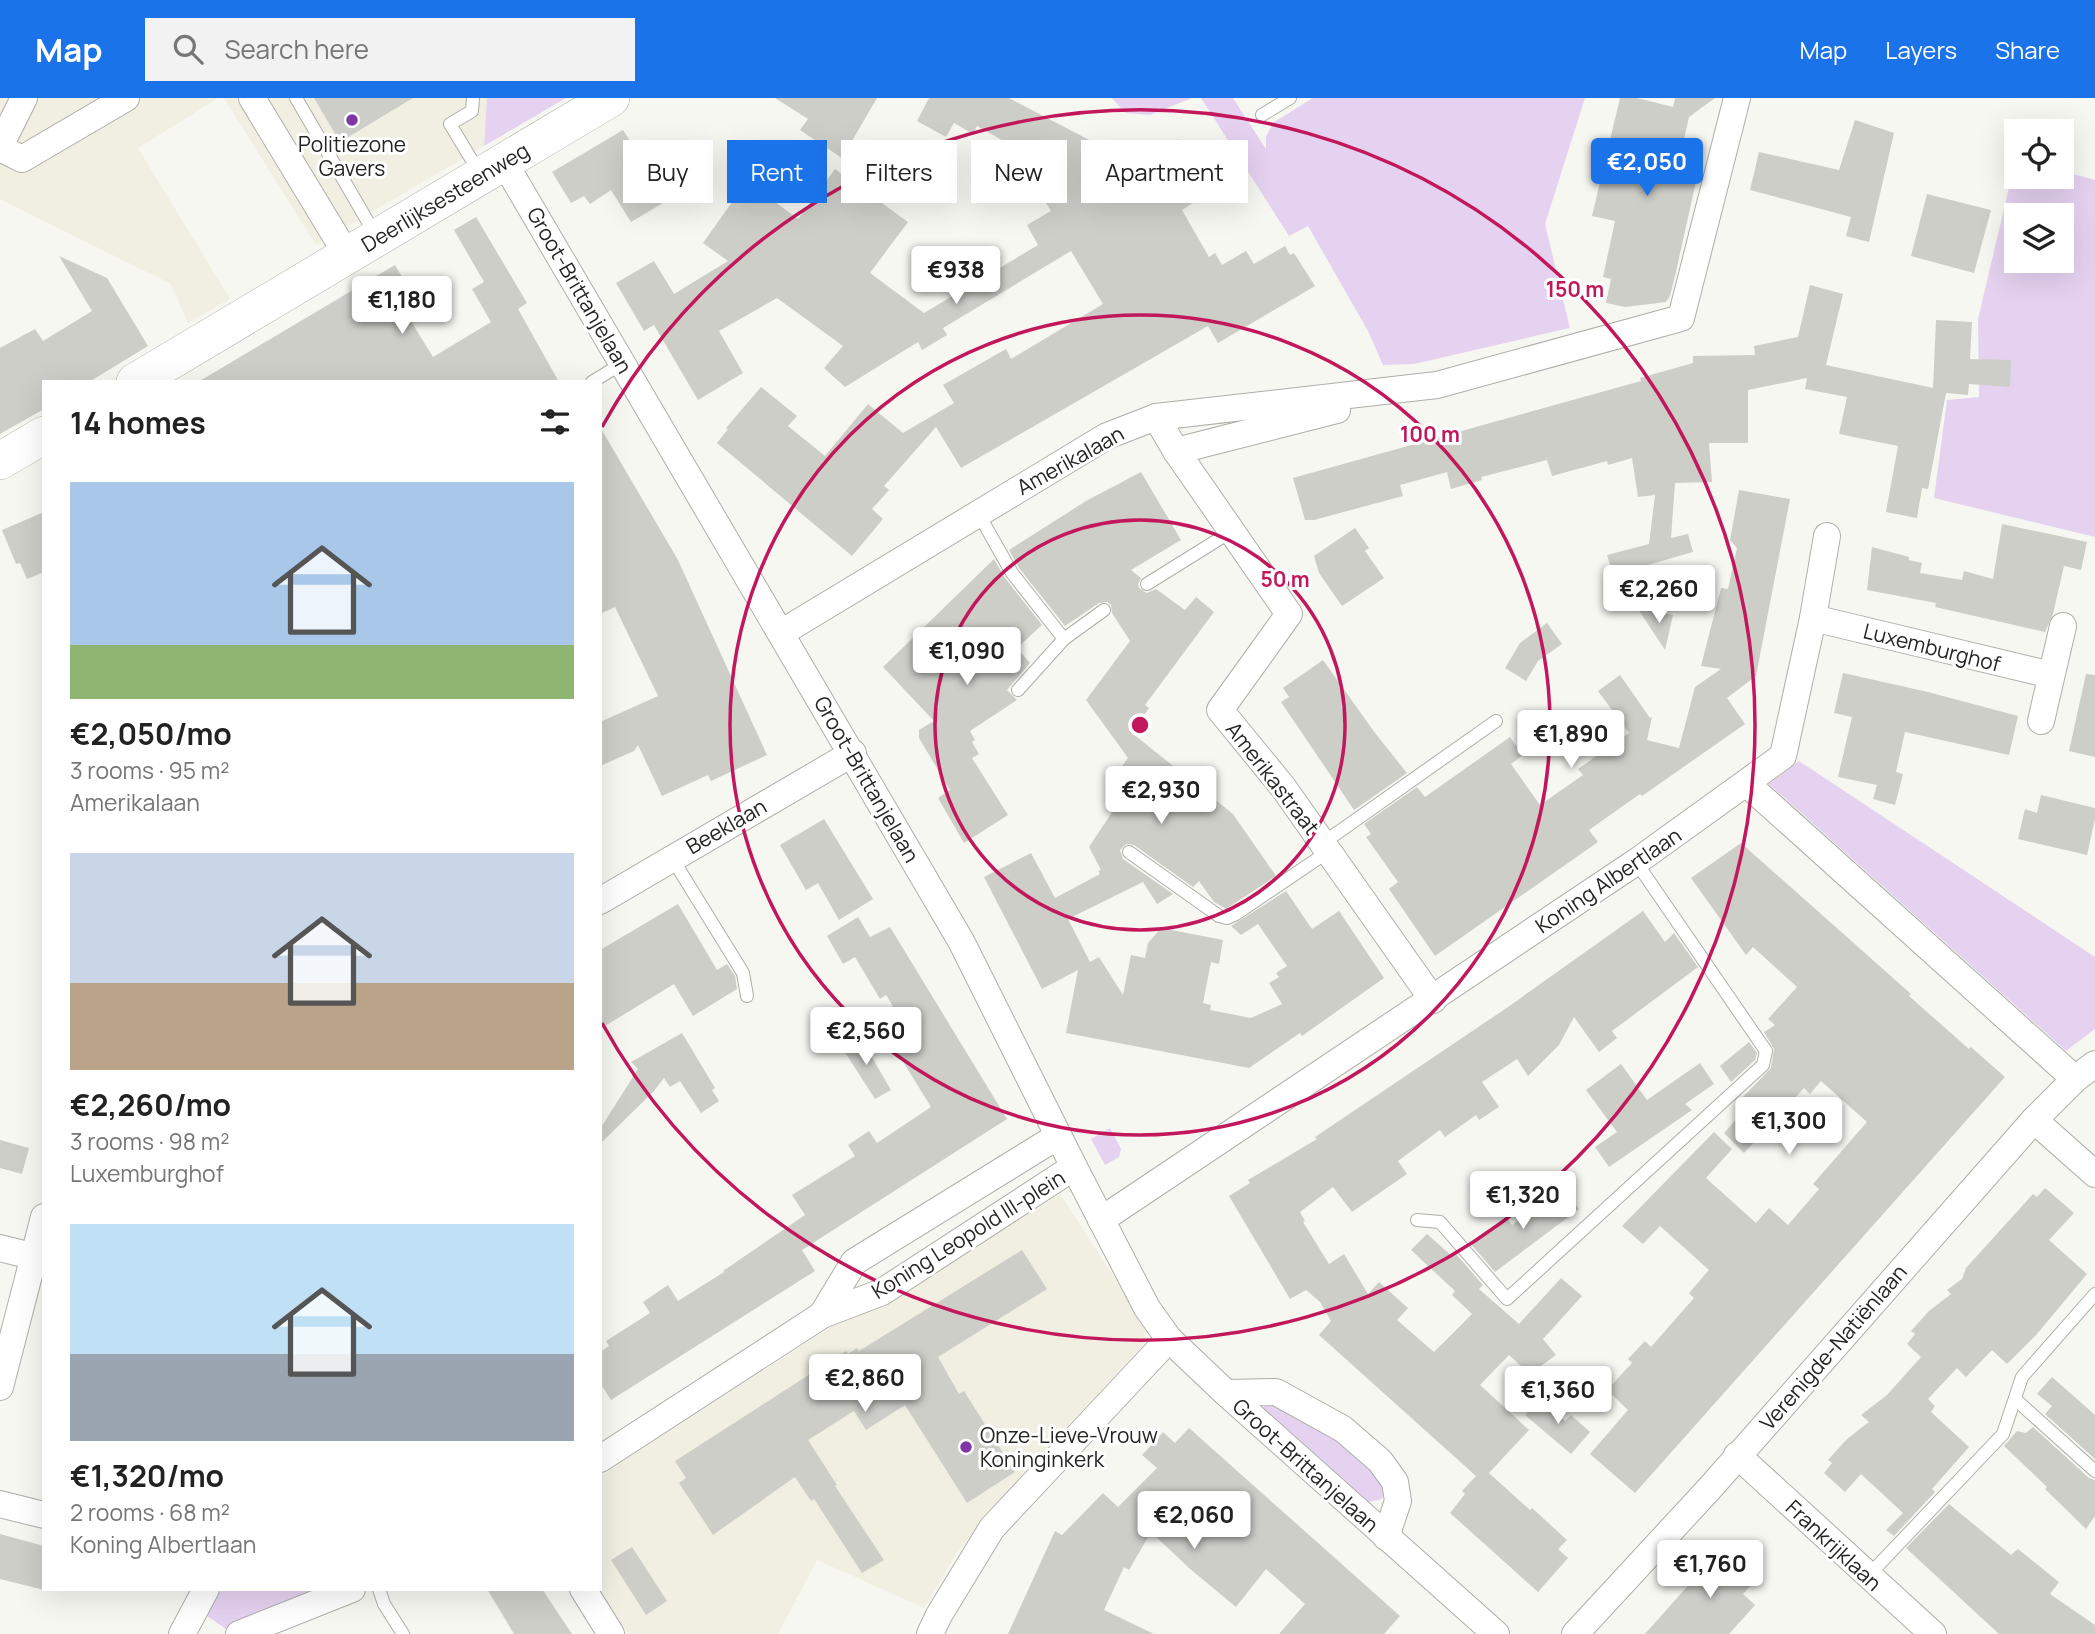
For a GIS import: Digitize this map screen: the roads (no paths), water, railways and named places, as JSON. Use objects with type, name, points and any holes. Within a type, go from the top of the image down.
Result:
[{"type":"main road","name":"Deerlijksesteenweg","points":[[138,380],[611,98]]},
{"type":"main road","points":[[0,461],[42,436]]},
{"type":"street","points":[[24,98],[0,147],[22,159],[126,98]]},
{"type":"street","points":[[252,98],[362,246]]},
{"type":"street","name":"Amerikalaan","points":[[1176,451],[1437,385],[1681,318],[1737,98]]},
{"type":"street","name":"Groot-Brittanjelaan","points":[[493,168],[623,363],[961,941],[1147,1308],[1169,1339],[1226,1393],[1496,1634]]},
{"type":"street","name":"Amerikalaan","points":[[781,633],[1107,436],[1156,417],[1437,385]]},
{"type":"street","name":"Amerikastraat","points":[[1156,417],[1176,451],[1289,614],[1220,710],[1283,788],[1433,1000]]},
{"type":"street","points":[[1827,536],[1813,618],[1783,756],[1747,784],[2085,1072]]},
{"type":"street","name":"Luxemburghof","points":[[1813,618],[2051,676]]},
{"type":"street","points":[[2041,721],[2063,626]]},
{"type":"street","name":"Beeklaan","points":[[602,900],[853,753]]},
{"type":"street","name":"Koning Albertlaan","points":[[1101,1220],[1433,1000],[1747,784]]},
{"type":"street","name":"Verenigde-Natiënlaan","points":[[1575,1634],[1710,1488],[2034,1120],[2085,1072]]},
{"type":"street","points":[[2034,1120],[2095,1174]]},
{"type":"street","name":"Koning Leopold III-plein","points":[[822,1315],[854,1262],[1058,1136]]},
{"type":"street","name":"Koning Leopold III-plein","points":[[602,1457],[822,1315],[883,1292],[1074,1167]]},
{"type":"street","points":[[0,1387],[39,1258],[42,1233]]},
{"type":"street","points":[[0,1248],[39,1258]]},
{"type":"street","points":[[930,1634],[992,1528],[1169,1339]]},
{"type":"street","name":"Groot-Brittanjelaan","points":[[1226,1393],[1276,1392],[1343,1429],[1380,1461],[1395,1482],[1398,1501],[1386,1536]]},
{"type":"street","name":"Frankrijklaan","points":[[1737,1455],[1933,1634]]},
{"type":"street","points":[[0,1504],[42,1515]]},
{"type":"street","points":[[182,1634],[205,1591]]},
{"type":"street","points":[[239,1634],[347,1591]]},
{"type":"street","points":[[584,1591],[611,1634]]},
{"type":"lane","points":[[296,98],[362,246]]},
{"type":"lane","points":[[473,98],[472,111],[450,124],[493,168]]},
{"type":"lane","points":[[1262,115],[1290,98]]},
{"type":"lane","points":[[595,380],[623,363]]},
{"type":"lane","points":[[978,513],[1012,573],[1064,639]]},
{"type":"lane","points":[[1147,584],[1232,531]]},
{"type":"lane","points":[[1018,690],[1064,639],[1104,610]]},
{"type":"lane","points":[[1129,852],[1219,916],[1227,918],[1496,722]]},
{"type":"lane","points":[[672,858],[743,973],[747,996]]},
{"type":"lane","points":[[1417,1220],[1440,1223],[1507,1299],[1763,1065],[1766,1051],[1636,862]]},
{"type":"lane","points":[[1868,1577],[2003,1434],[2022,1377],[2095,1294]]},
{"type":"lane","points":[[2015,1399],[2095,1471]]},
{"type":"lane","points":[[380,1591],[384,1604],[403,1634]]},
{"type":"place","name":"Politiezone Gavers","points":[[352,120]]},
{"type":"place","name":"Onze-Lieve-Vrouw Koninginkerk","points":[[966,1447]]}]
